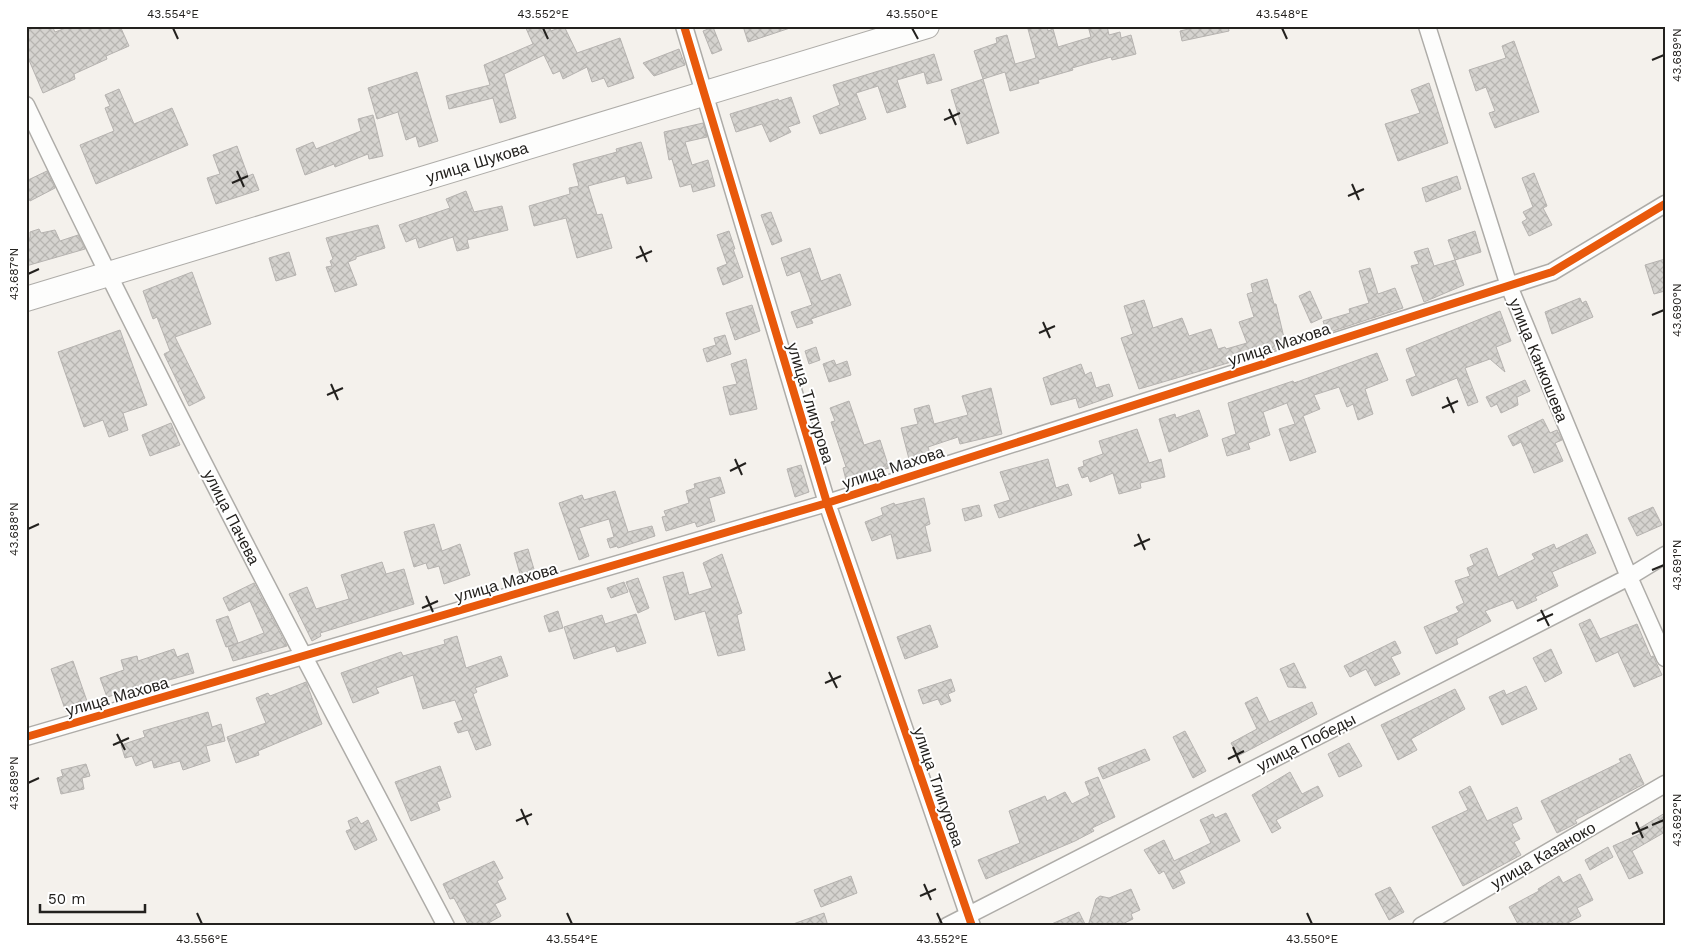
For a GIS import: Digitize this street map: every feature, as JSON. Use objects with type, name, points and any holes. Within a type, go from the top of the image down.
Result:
[{"type":"main road","name":"улица Шукова","points":[[26,299],[927,26]]},
{"type":"street","name":"улица Тлигурова","points":[[684,26],[827,503],[970,920]]},
{"type":"street","name":"улица Канкошева","points":[[1426,26],[1508,286],[1629,578],[1665,658]]},
{"type":"street","name":"улица Пачева","points":[[26,105],[107,275],[303,656],[446,926]]},
{"type":"street","name":"улица Махова","points":[[26,737],[827,503],[1552,272],[1665,204]]},
{"type":"street","name":"улица Победы","points":[[947,926],[970,920],[1629,578],[1665,556]]},
{"type":"street","name":"улица Казаноко","points":[[1421,926],[1665,784]]},
{"type":"building","points":[[33,26],[52,26],[55,32],[71,26],[120,26],[129,46],[106,56],[107,59],[74,74],[75,79],[43,93],[26,53],[26,29]]},
{"type":"building","points":[[525,26],[549,26],[551,31],[564,26],[577,53],[620,38],[634,78],[608,87],[604,78],[592,82],[587,67],[563,79],[560,71],[553,74],[544,55],[504,74],[516,118],[500,123],[493,98],[449,109],[446,96],[490,85],[484,65],[533,44]]},
{"type":"building","points":[[743,26],[790,26],[790,28],[748,42]]},
{"type":"building","points":[[1047,26],[1048,31],[1053,29],[1058,47],[1091,37],[1088,26],[1107,26],[1109,35],[1120,32],[1121,38],[1131,35],[1136,54],[1112,60],[1111,57],[1072,68],[1073,70],[1038,80],[1039,83],[1010,91],[1005,72],[983,79],[974,51],[997,43],[996,38],[1007,35],[1015,64],[1036,58],[1028,29]]},
{"type":"building","points":[[1201,26],[1228,26],[1229,31],[1182,41],[1180,31]]},
{"type":"building","points":[[713,27],[722,50],[712,54],[703,31]]},
{"type":"building","points":[[1514,41],[1539,112],[1495,128],[1489,113],[1495,111],[1486,87],[1476,91],[1469,70],[1506,58],[1502,46]]},
{"type":"building","points":[[679,49],[685,65],[654,76],[643,63]]},
{"type":"building","points":[[934,54],[942,80],[927,84],[924,72],[897,80],[906,107],[887,113],[878,86],[856,93],[866,119],[820,134],[813,116],[840,105],[833,85]]},
{"type":"building","points":[[417,72],[438,141],[419,147],[416,136],[406,140],[398,112],[377,119],[368,88]]},
{"type":"building","points":[[983,79],[999,133],[967,144],[951,90]]},
{"type":"building","points":[[1429,83],[1448,143],[1398,161],[1385,124],[1420,113],[1411,90]]},
{"type":"building","points":[[119,89],[134,124],[172,108],[188,145],[96,184],[80,145],[114,131],[105,108],[110,106],[105,95]]},
{"type":"building","points":[[791,97],[800,123],[788,127],[791,132],[770,142],[762,124],[736,132],[730,114],[778,99],[779,101]]},
{"type":"building","points":[[373,115],[383,156],[369,159],[368,154],[335,167],[334,164],[305,175],[296,149],[313,142],[316,149],[361,131],[358,119]]},
{"type":"building","points":[[703,123],[707,137],[685,142],[692,165],[708,160],[715,186],[693,192],[691,184],[680,187],[672,159],[669,160],[664,132]]},
{"type":"building","points":[[641,142],[652,178],[627,184],[625,176],[588,186],[597,215],[602,214],[612,248],[577,258],[566,218],[534,226],[529,206],[570,194],[569,188],[579,186],[573,164],[617,152],[616,149]]},
{"type":"building","points":[[237,146],[248,176],[253,174],[259,190],[216,204],[207,178],[220,174],[213,155]]},
{"type":"building","points":[[47,171],[55,188],[30,201],[26,194],[26,181]]},
{"type":"building","points":[[1534,173],[1547,206],[1543,208],[1552,225],[1529,236],[1522,222],[1527,219],[1523,212],[1533,207],[1522,178]]},
{"type":"building","points":[[1457,176],[1461,189],[1426,202],[1422,188]]},
{"type":"building","points":[[466,191],[474,212],[502,206],[508,230],[467,240],[469,248],[457,251],[453,237],[419,248],[416,238],[406,242],[399,225],[450,208],[446,199]]},
{"type":"building","points":[[771,212],[782,241],[772,245],[761,215]]},
{"type":"building","points":[[378,225],[385,248],[356,257],[356,259],[348,262],[357,285],[335,292],[326,267],[332,266],[330,261],[333,259],[326,238]]},
{"type":"building","points":[[39,229],[41,233],[55,230],[60,241],[78,235],[85,249],[26,266],[26,239],[30,238],[30,232]]},
{"type":"building","points":[[729,231],[743,277],[723,285],[717,268],[727,264],[717,235]]},
{"type":"building","points":[[1475,231],[1481,252],[1455,260],[1448,240]]},
{"type":"building","points":[[810,248],[821,281],[840,274],[851,305],[811,319],[813,323],[797,328],[791,312],[812,305],[800,271],[787,276],[781,258]]},
{"type":"building","points":[[1428,248],[1434,266],[1455,260],[1464,285],[1424,302],[1411,266],[1419,264],[1414,252]]},
{"type":"building","points":[[289,252],[296,275],[276,281],[269,258]]},
{"type":"building","points":[[1665,259],[1665,291],[1654,294],[1645,265]]},
{"type":"building","points":[[1370,268],[1378,294],[1395,288],[1403,308],[1327,333],[1323,321],[1350,313],[1349,309],[1369,303],[1359,271]]},
{"type":"building","points":[[192,272],[211,324],[175,337],[205,398],[189,406],[164,354],[170,351],[157,317],[153,319],[143,291]]},
{"type":"building","points":[[1267,279],[1274,304],[1276,304],[1286,346],[1139,389],[1121,338],[1133,334],[1124,306],[1144,300],[1153,328],[1182,318],[1189,336],[1211,329],[1218,349],[1225,347],[1226,349],[1247,343],[1239,322],[1254,317],[1247,294],[1253,292],[1251,284]]},
{"type":"building","points":[[1310,291],[1322,318],[1311,323],[1299,296]]},
{"type":"building","points":[[1580,298],[1582,303],[1586,301],[1593,317],[1552,334],[1545,312]]},
{"type":"building","points":[[752,305],[760,331],[735,340],[726,313]]},
{"type":"building","points":[[1500,311],[1511,341],[1496,347],[1505,372],[1490,359],[1465,368],[1478,402],[1468,406],[1457,378],[1412,396],[1406,380],[1416,376],[1406,349]]},
{"type":"building","points":[[120,330],[147,405],[123,413],[128,430],[109,437],[103,420],[84,427],[58,352]]},
{"type":"building","points":[[725,335],[731,354],[707,362],[703,349],[716,345],[714,338]]},
{"type":"building","points":[[816,347],[820,360],[809,364],[805,351]]},
{"type":"building","points":[[1377,353],[1388,380],[1365,389],[1373,414],[1358,420],[1353,404],[1347,407],[1339,387],[1314,395],[1320,409],[1303,416],[1316,452],[1290,461],[1279,429],[1295,424],[1287,403],[1263,412],[1270,435],[1248,443],[1250,449],[1227,456],[1222,439],[1236,434],[1228,403],[1293,381],[1294,383]]},
{"type":"building","points":[[746,359],[757,409],[730,415],[723,387],[737,384],[731,364]]},
{"type":"building","points":[[834,360],[836,365],[847,361],[851,375],[829,382],[823,364]]},
{"type":"building","points":[[1081,364],[1085,375],[1091,372],[1096,388],[1109,384],[1113,396],[1079,408],[1076,398],[1051,405],[1043,378]]},
{"type":"building","points":[[1525,380],[1530,391],[1517,397],[1518,405],[1501,413],[1497,404],[1491,407],[1486,397]]},
{"type":"building","points":[[991,388],[1002,434],[960,444],[958,437],[928,447],[930,453],[909,459],[901,428],[918,424],[914,409],[929,405],[934,424],[968,415],[962,396]]},
{"type":"building","points":[[849,401],[864,445],[880,440],[889,468],[846,480],[843,468],[846,467],[831,422],[835,421],[830,408]]},
{"type":"building","points":[[1199,410],[1208,436],[1169,452],[1159,419],[1175,414],[1176,418]]},
{"type":"building","points":[[1543,419],[1550,433],[1557,430],[1562,440],[1555,443],[1563,461],[1534,473],[1521,442],[1513,446],[1508,436]]},
{"type":"building","points":[[171,423],[180,445],[150,456],[142,435]]},
{"type":"building","points":[[1137,429],[1149,463],[1161,459],[1165,477],[1140,483],[1141,488],[1119,494],[1113,473],[1090,482],[1088,476],[1082,478],[1078,468],[1084,466],[1083,461],[1103,454],[1099,441]]},
{"type":"building","points":[[1048,459],[1056,488],[1068,484],[1072,495],[999,518],[994,505],[1010,500],[1000,472]]},
{"type":"building","points":[[801,465],[809,492],[795,497],[787,469]]},
{"type":"building","points":[[720,477],[725,493],[709,498],[715,521],[697,527],[695,522],[666,531],[662,517],[666,516],[664,511],[689,503],[686,491],[695,488],[694,484]]},
{"type":"building","points":[[615,491],[628,532],[652,526],[655,536],[618,548],[617,546],[610,548],[607,539],[614,537],[609,519],[579,528],[589,556],[579,560],[559,503],[582,495],[584,500]]},
{"type":"building","points":[[924,498],[930,524],[925,526],[931,551],[897,559],[891,534],[872,541],[865,522],[883,515],[881,508],[894,503],[895,505]]},
{"type":"building","points":[[979,505],[982,516],[965,521],[962,509]]},
{"type":"building","points":[[1653,507],[1662,525],[1637,536],[1628,518]]},
{"type":"building","points":[[434,524],[442,551],[460,544],[470,575],[444,584],[439,566],[428,569],[426,563],[414,567],[404,532]]},
{"type":"building","points":[[1587,534],[1596,553],[1552,572],[1558,586],[1535,597],[1537,600],[1517,609],[1513,600],[1485,611],[1491,621],[1456,639],[1458,644],[1436,654],[1424,627],[1459,612],[1456,607],[1464,603],[1455,581],[1470,576],[1467,568],[1474,565],[1470,555],[1487,548],[1498,577],[1535,559],[1532,554],[1554,544],[1556,549]]},
{"type":"building","points":[[528,549],[536,576],[522,581],[514,553]]},
{"type":"building","points":[[722,554],[742,613],[737,615],[745,650],[718,656],[705,611],[675,620],[663,577],[683,572],[689,595],[712,588],[703,563]]},
{"type":"building","points":[[382,562],[386,574],[404,569],[414,604],[320,633],[321,636],[312,641],[289,594],[307,587],[316,609],[349,599],[341,575]]},
{"type":"building","points":[[638,578],[649,608],[638,613],[626,582]]},
{"type":"building","points":[[624,582],[628,592],[611,598],[607,588]]},
{"type":"building","points":[[254,583],[287,646],[233,661],[228,647],[264,633],[250,601],[229,611],[223,598]]},
{"type":"building","points":[[558,611],[563,628],[549,632],[544,616]]},
{"type":"building","points":[[636,614],[646,643],[617,652],[615,646],[574,659],[564,627],[602,615],[605,624]]},
{"type":"building","points":[[228,616],[238,643],[226,647],[216,620]]},
{"type":"building","points":[[1590,619],[1600,639],[1637,624],[1651,657],[1653,656],[1662,675],[1634,687],[1618,652],[1596,662],[1579,624]]},
{"type":"building","points":[[930,625],[938,647],[905,659],[897,637]]},
{"type":"building","points":[[457,636],[466,668],[501,656],[508,676],[475,688],[477,692],[473,694],[491,745],[476,750],[468,730],[458,733],[454,723],[463,720],[455,700],[423,709],[413,675],[376,688],[379,693],[353,703],[341,673],[401,652],[403,656],[445,644],[444,640]]},
{"type":"building","points":[[1395,641],[1401,653],[1391,657],[1400,674],[1375,686],[1366,669],[1350,677],[1344,666]]},
{"type":"building","points":[[174,649],[177,657],[188,653],[194,673],[107,697],[100,678],[124,670],[121,660],[137,656],[138,661]]},
{"type":"building","points":[[1551,649],[1562,673],[1545,682],[1533,658]]},
{"type":"building","points":[[73,661],[88,704],[66,712],[51,669]]},
{"type":"building","points":[[1294,663],[1306,688],[1288,687],[1280,669]]},
{"type":"building","points":[[951,679],[955,691],[948,694],[951,701],[941,705],[938,699],[923,704],[918,690]]},
{"type":"building","points":[[306,682],[322,724],[258,751],[259,755],[236,763],[227,737],[266,723],[256,698],[268,693],[270,696]]},
{"type":"building","points":[[1526,686],[1537,709],[1502,725],[1489,697],[1504,690],[1506,695]]},
{"type":"building","points":[[1455,689],[1465,709],[1411,739],[1417,750],[1398,760],[1381,725]]},
{"type":"building","points":[[1257,697],[1269,722],[1312,702],[1317,714],[1238,756],[1231,743],[1257,729],[1245,703]]},
{"type":"building","points":[[208,712],[212,727],[221,724],[225,741],[206,746],[210,761],[183,770],[180,761],[154,768],[152,760],[136,766],[132,756],[125,758],[121,745],[145,737],[143,731]]},
{"type":"building","points":[[1185,731],[1206,771],[1193,778],[1173,737]]},
{"type":"building","points":[[1349,743],[1362,766],[1339,777],[1328,754]]},
{"type":"building","points":[[1145,749],[1150,760],[1103,779],[1098,768]]},
{"type":"building","points":[[1630,754],[1644,784],[1575,820],[1577,823],[1557,833],[1541,801],[1621,762],[1619,759]]},
{"type":"building","points":[[86,764],[90,776],[82,778],[84,789],[61,794],[57,778],[63,776],[61,770]]},
{"type":"building","points":[[440,766],[451,797],[437,802],[440,810],[411,821],[395,782]]},
{"type":"building","points":[[1290,772],[1302,794],[1318,786],[1323,796],[1276,820],[1281,828],[1272,833],[1252,795]]},
{"type":"building","points":[[1098,777],[1115,817],[1092,828],[1094,831],[1075,841],[986,879],[978,860],[1020,843],[1009,811],[1045,796],[1047,801],[1065,792],[1072,804],[1090,795],[1085,782]]},
{"type":"building","points":[[1470,786],[1487,821],[1517,807],[1522,819],[1512,824],[1520,839],[1514,842],[1521,855],[1463,886],[1432,827],[1468,810],[1459,792]]},
{"type":"building","points":[[1226,813],[1240,841],[1179,871],[1185,883],[1173,889],[1164,871],[1159,874],[1144,850],[1164,840],[1174,861],[1211,843],[1200,820],[1213,814],[1215,818]]},
{"type":"building","points":[[1665,813],[1665,832],[1632,851],[1643,873],[1629,879],[1613,846],[1642,833],[1640,828]]},
{"type":"building","points":[[357,817],[361,824],[368,820],[377,840],[355,850],[346,831],[351,829],[348,821]]},
{"type":"building","points":[[1608,847],[1613,857],[1590,870],[1585,860]]},
{"type":"building","points":[[494,861],[503,878],[497,881],[506,899],[495,904],[501,916],[483,926],[469,926],[454,898],[450,899],[443,884]]},
{"type":"building","points":[[1580,874],[1593,900],[1577,908],[1581,916],[1562,926],[1519,926],[1509,907],[1539,891],[1538,889],[1559,876],[1563,883]]},
{"type":"building","points":[[851,876],[857,893],[821,907],[814,890]]},
{"type":"building","points":[[1390,887],[1404,912],[1389,920],[1375,894]]},
{"type":"building","points":[[1131,889],[1140,910],[1131,914],[1133,919],[1118,926],[1088,926],[1096,899],[1100,896],[1109,898]]},
{"type":"building","points":[[1079,912],[1086,926],[1047,926]]},
{"type":"building","points":[[824,913],[828,926],[794,926],[793,924]]},
{"type":"cycle path","points":[[684,26],[827,503],[972,926]]},
{"type":"cycle path","points":[[26,737],[827,503],[1552,272],[1665,204]]}]
